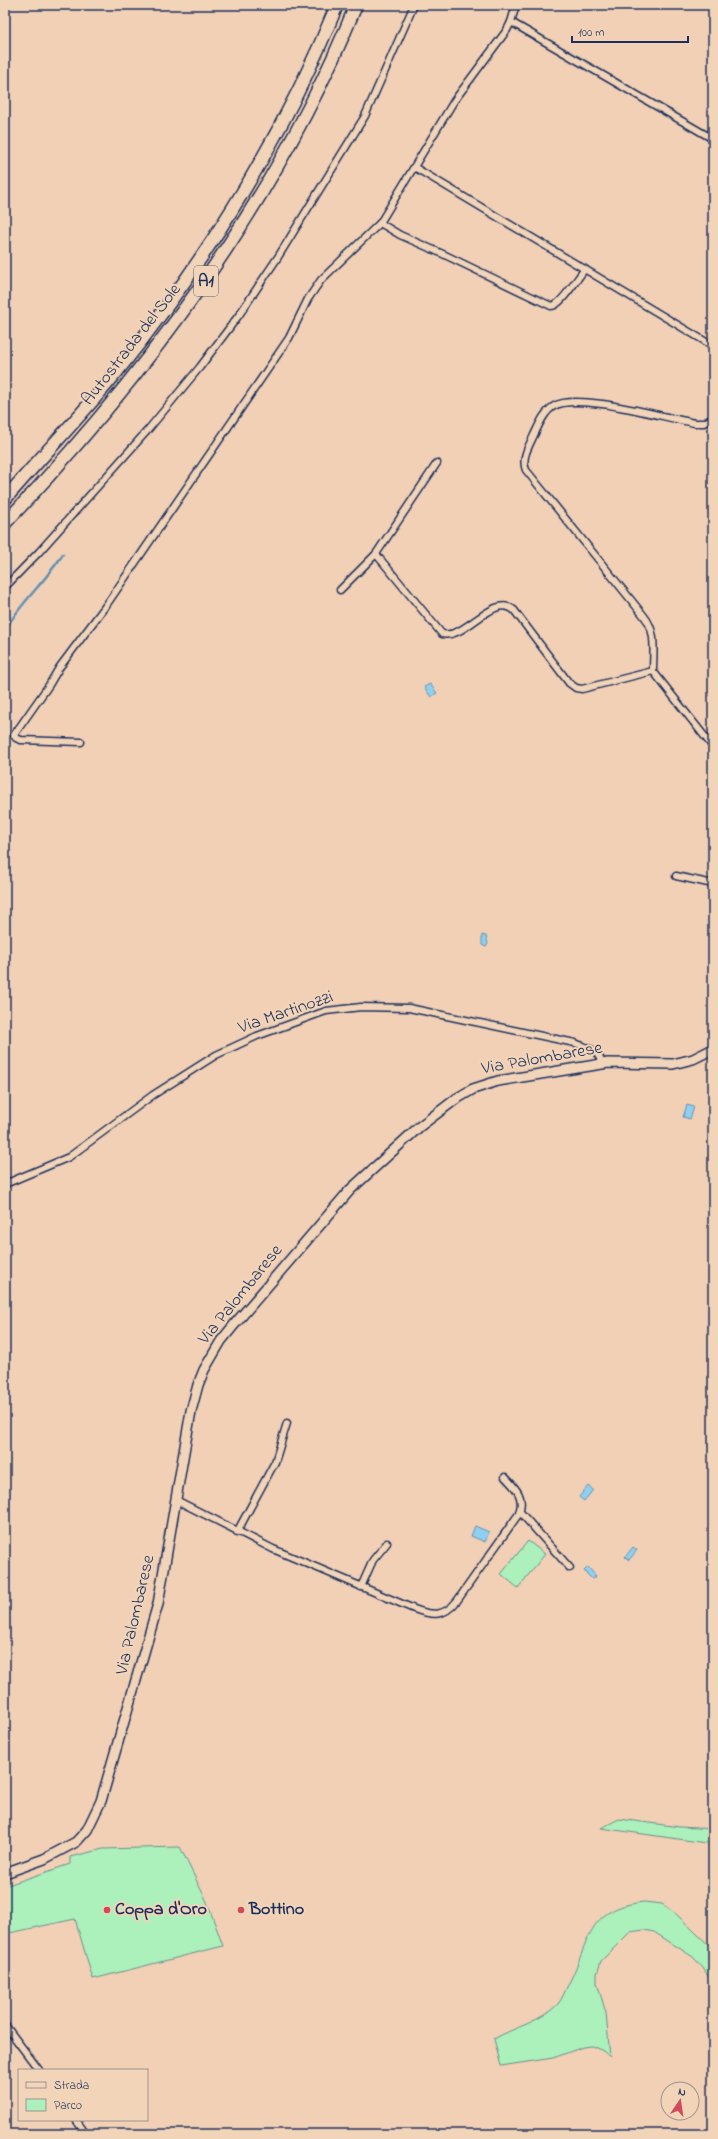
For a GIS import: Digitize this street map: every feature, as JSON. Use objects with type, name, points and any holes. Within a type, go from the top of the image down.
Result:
[{"type":"highway","name":"Autostrada del Sole","points":[[5,499],[114,374],[189,276],[255,172],[316,57],[337,5]]},
{"type":"highway","name":"Autostrada del Sole","points":[[5,523],[128,384],[203,284],[272,176],[333,61],[356,5]]},
{"type":"main road","name":"Via Palombarese","points":[[5,1873],[44,1859],[69,1846],[85,1832],[98,1810],[107,1785],[157,1612],[192,1403],[209,1361],[234,1325],[350,1190],[431,1117],[473,1088],[498,1081],[604,1064],[673,1064],[693,1059],[713,1049]]},
{"type":"street","points":[[5,587],[40,552],[147,431],[200,367],[239,315],[278,257],[365,116],[414,5]]},
{"type":"street","points":[[81,742],[21,740],[16,738],[14,735],[50,685],[59,668],[107,604],[288,338],[313,291],[330,270],[380,223],[454,101],[497,45],[511,22],[516,5]]},
{"type":"street","points":[[511,22],[713,139]]},
{"type":"street","points":[[414,167],[713,346]]},
{"type":"street","points":[[380,223],[405,238],[443,254],[551,306],[559,304],[572,284],[585,269]]},
{"type":"street","points":[[713,418],[704,423],[695,423],[591,403],[563,402],[554,406],[546,413],[525,456],[524,465],[528,472],[650,624],[653,634],[653,671],[713,747]]},
{"type":"street","points":[[340,590],[376,554],[437,463]]},
{"type":"street","points":[[376,554],[442,634],[452,634],[498,607],[506,606],[514,610],[569,683],[576,688],[584,689],[653,671]]},
{"type":"street","points":[[676,876],[713,884]]},
{"type":"street","name":"Via Martinozzi","points":[[5,1184],[69,1157],[153,1095],[216,1055],[256,1036],[301,1019],[334,1009],[390,1006],[429,1011],[575,1043],[595,1051],[604,1064]]},
{"type":"street","points":[[237,1532],[273,1466],[287,1423]]},
{"type":"street","points":[[176,1500],[237,1532],[361,1587],[424,1613],[434,1615],[443,1613],[457,1601],[520,1512],[521,1496],[505,1477]]},
{"type":"street","points":[[520,1512],[570,1568]]},
{"type":"street","points":[[361,1587],[373,1560],[388,1543]]},
{"type":"street","points":[[5,2024],[38,2069]]},
{"type":"street","points":[[77,2121],[86,2134]]},
{"type":"green space","points":[[528,1541],[545,1554],[518,1588],[501,1574]]},
{"type":"green space","points":[[619,1819],[680,1827],[713,1829],[713,1844],[601,1828]]},
{"type":"green space","name":"Coppa d'Oro","points":[[180,1847],[207,1902],[223,1946],[93,1979],[75,1919],[5,1934],[5,1886],[70,1864],[70,1857],[103,1849]]},
{"type":"green space","points":[[644,1902],[662,1904],[676,1914],[713,1949],[713,1984],[703,1968],[693,1957],[654,1932],[644,1930],[630,1932],[601,1961],[597,1974],[597,1983],[606,2013],[610,2057],[603,2051],[592,2046],[583,2047],[553,2058],[501,2066],[494,2039],[536,2020],[558,2004],[592,1929],[600,1919],[610,1911],[625,1905]]},
{"type":"water","points":[[430,684],[437,693],[431,697],[424,687]]},
{"type":"water","points":[[482,935],[486,936],[488,944],[486,947],[482,945]]},
{"type":"water","points":[[687,1105],[694,1107],[690,1119],[683,1117]]},
{"type":"water","points":[[588,1486],[593,1490],[584,1501],[579,1497]]},
{"type":"water","points":[[475,1526],[489,1532],[485,1542],[471,1536]]},
{"type":"water","points":[[633,1547],[637,1550],[629,1560],[625,1557]]},
{"type":"water","points":[[588,1567],[596,1576],[592,1579],[584,1571]]},
{"type":"waterway","points":[[5,630],[18,610],[63,554]]},
{"type":"place","name":"Coppa d'Oro","points":[[107,1910]]},
{"type":"place","name":"Bottino","points":[[241,1910]]}]
